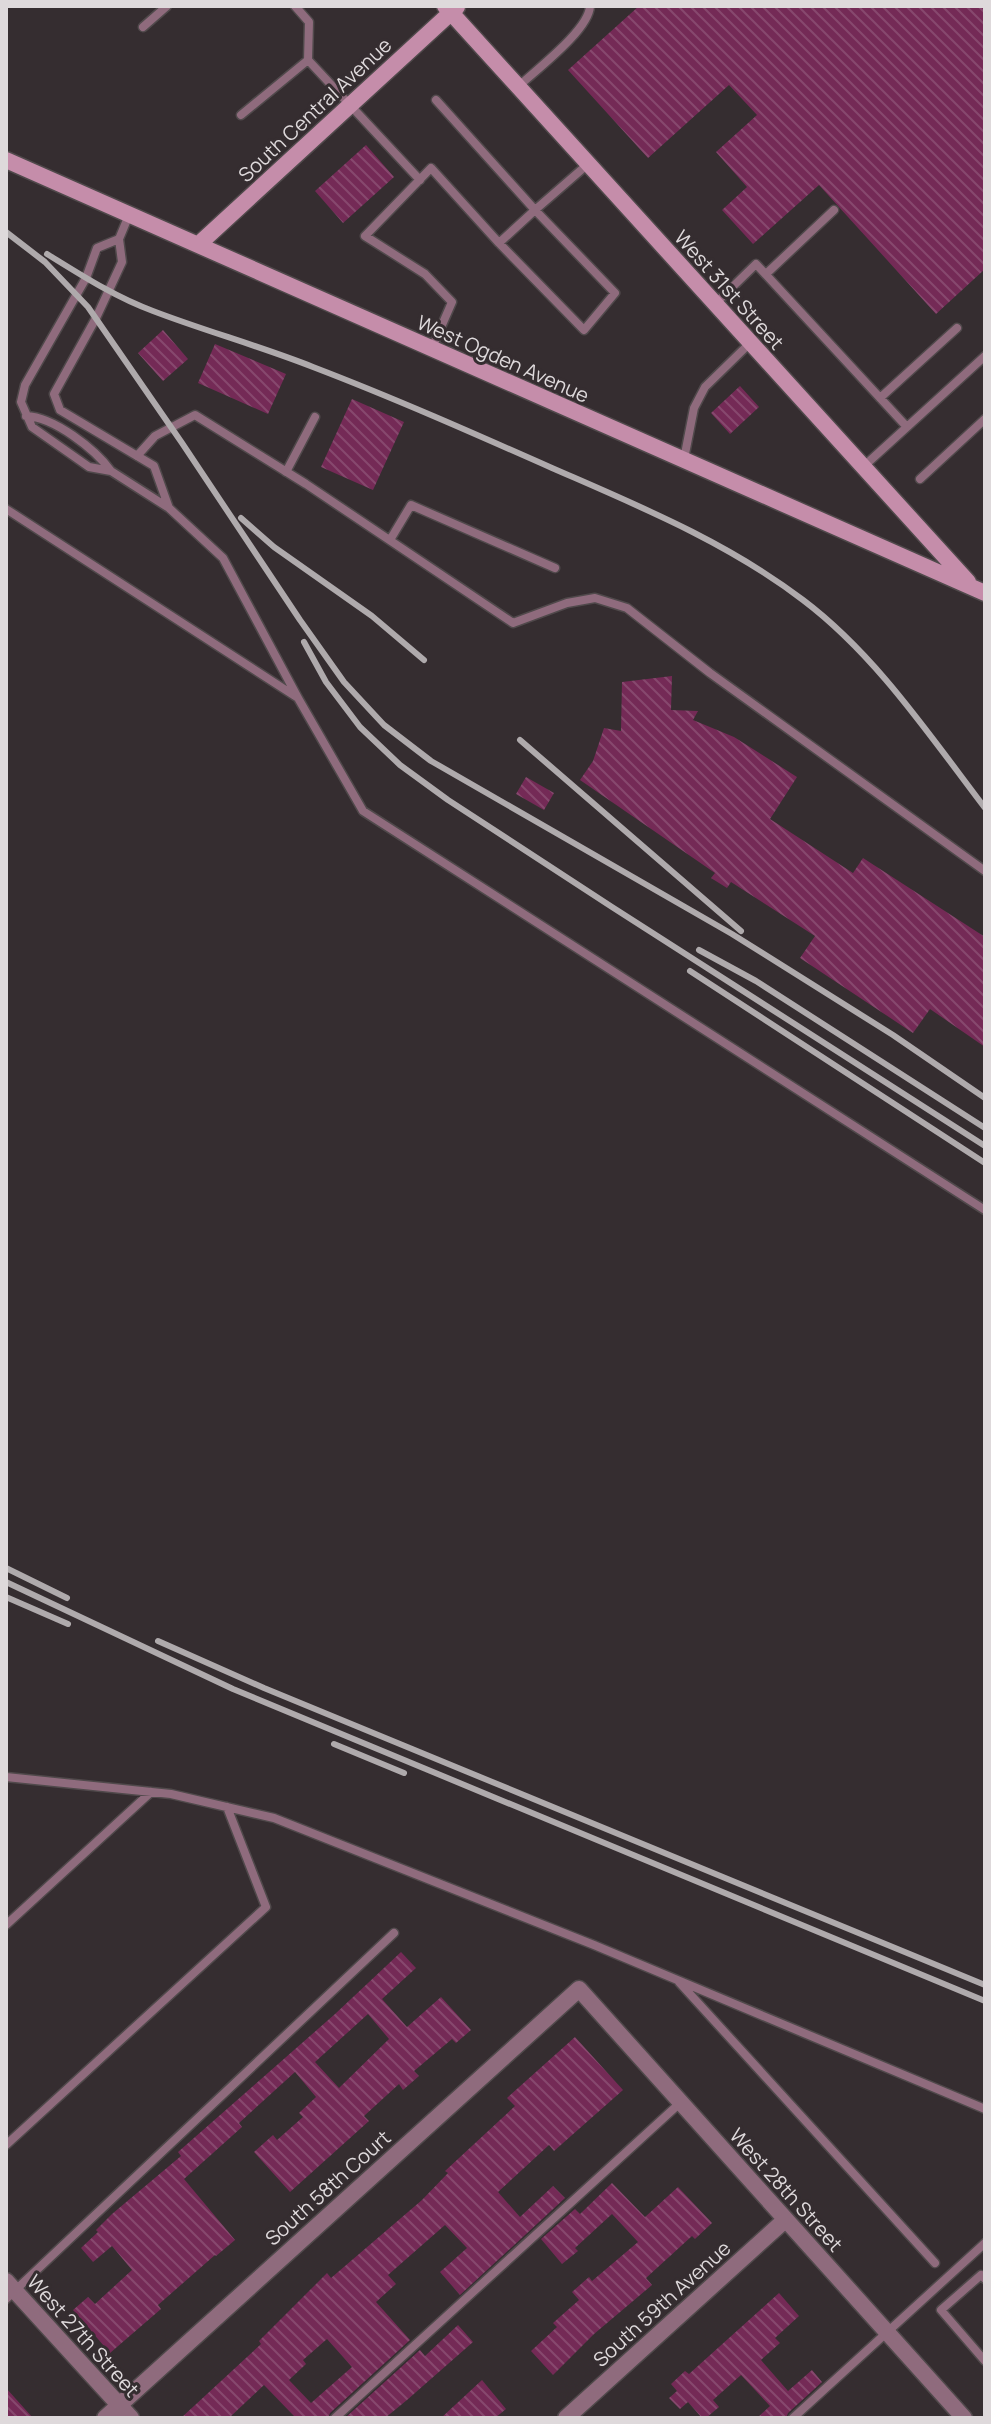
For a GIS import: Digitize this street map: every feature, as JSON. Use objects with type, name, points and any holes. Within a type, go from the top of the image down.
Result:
[{"type":"main road","name":"West 31st Street","points":[[451,8],[518,87],[982,594]]},
{"type":"main road","name":"South Central Avenue","points":[[199,244],[350,106],[451,8]]},
{"type":"main road","name":"West Ogden Avenue","points":[[6,160],[982,594]]},
{"type":"street","name":"West 28th Street","points":[[579,1989],[964,2418]]},
{"type":"street","name":"South 58th Court","points":[[105,2418],[579,1989]]},
{"type":"street","name":"South 59th Avenue","points":[[566,2418],[785,2220]]},
{"type":"street","name":"West 27th Street","points":[[9,2290],[131,2418]]},
{"type":"lane","points":[[143,27],[167,6]]},
{"type":"lane","points":[[295,6],[309,22],[308,60],[420,180]]},
{"type":"lane","points":[[518,87],[581,28],[590,14],[590,6]]},
{"type":"lane","points":[[241,115],[308,60]]},
{"type":"lane","points":[[432,349],[452,302],[425,274],[365,236],[431,168],[584,330],[615,293],[436,100]]},
{"type":"lane","points":[[499,243],[588,164]]},
{"type":"lane","points":[[766,274],[834,210]]},
{"type":"lane","points":[[129,214],[119,239],[122,262],[96,318],[54,394],[60,410],[154,466],[169,508]]},
{"type":"lane","points":[[111,471],[89,467],[32,427],[21,402],[25,385],[86,278],[97,248],[119,239]]},
{"type":"lane","points":[[715,304],[756,264],[907,427]]},
{"type":"lane","points":[[880,398],[957,328]]},
{"type":"lane","points":[[683,460],[694,408],[705,387],[750,343]]},
{"type":"lane","points":[[863,467],[985,356]]},
{"type":"lane","points":[[137,456],[155,436],[195,415],[513,623],[567,603],[595,598],[627,608],[710,673],[985,871]]},
{"type":"lane","points":[[26,416],[38,416],[97,453],[111,471],[169,508],[223,558],[363,811],[985,1210]]},
{"type":"lane","points":[[286,472],[315,417]]},
{"type":"lane","points":[[920,479],[985,419]]},
{"type":"lane","points":[[390,540],[411,505],[555,568]]},
{"type":"lane","points":[[6,509],[298,698]]},
{"type":"lane","points":[[6,1777],[151,1792],[274,1818],[677,1979],[985,2109]]},
{"type":"lane","points":[[6,1925],[151,1792]]},
{"type":"lane","points":[[6,2145],[266,1907],[227,1807]]},
{"type":"lane","points":[[9,2290],[394,1933]]},
{"type":"lane","points":[[677,1979],[935,2263]]},
{"type":"lane","points":[[335,2418],[680,2103]]},
{"type":"lane","points":[[793,2418],[985,2243]]},
{"type":"lane","points":[[985,2279],[981,2275],[941,2310],[985,2361]]},
{"type":"building","points":[[639,6],[985,6],[985,269],[936,314],[819,185],[753,244],[722,210],[747,187],[716,152],[757,115],[729,85],[648,158],[568,70]]},
{"type":"building","points":[[366,145],[394,177],[343,223],[315,191]]},
{"type":"building","points":[[163,330],[188,359],[163,381],[138,353]]},
{"type":"building","points":[[215,344],[286,374],[268,414],[198,383]]},
{"type":"building","points":[[740,386],[759,407],[730,434],[711,413]]},
{"type":"building","points":[[352,399],[404,422],[373,490],[321,467]]},
{"type":"building","points":[[672,676],[671,710],[698,711],[693,720],[734,737],[797,777],[770,819],[853,873],[863,858],[985,937],[985,1047],[930,1009],[913,1033],[800,958],[815,936],[731,882],[727,888],[711,878],[715,873],[580,780],[593,761],[604,728],[621,731],[622,682]]},
{"type":"building","points":[[526,777],[554,793],[544,810],[516,794]]},
{"type":"building","points":[[401,1952],[416,1968],[382,1999],[407,2027],[441,1997],[471,2030],[456,2043],[452,2039],[414,2071],[419,2076],[403,2090],[399,2084],[364,2116],[369,2121],[290,2192],[254,2152],[273,2135],[277,2140],[303,2117],[299,2113],[316,2097],[295,2072],[239,2123],[242,2127],[184,2179],[235,2240],[158,2305],[161,2309],[110,2353],[73,2310],[88,2297],[95,2304],[132,2270],[112,2246],[93,2262],[81,2248],[112,2214],[181,2156],[178,2152]],"holes":[[[368,2014],[389,2039],[339,2088],[315,2062]]]},
{"type":"building","points":[[575,2037],[623,2090],[554,2151],[549,2145],[498,2192],[520,2217],[553,2186],[565,2198],[460,2295],[440,2272],[467,2248],[445,2225],[388,2275],[396,2284],[376,2302],[410,2340],[328,2418],[293,2418],[264,2385],[229,2418],[181,2418],[261,2344],[259,2341],[327,2273],[331,2278],[422,2200],[448,2173],[445,2171],[515,2106],[507,2098]],"holes":[[[327,2339],[352,2367],[311,2403],[289,2380],[306,2364],[303,2360]]]},
{"type":"building","points":[[612,2183],[645,2217],[678,2187],[712,2223],[695,2239],[692,2236],[646,2278],[652,2285],[594,2334],[553,2375],[531,2351],[557,2327],[553,2323],[579,2300],[572,2292],[589,2277],[592,2281],[638,2242],[612,2214],[562,2264],[541,2239],[575,2209],[580,2214]]},
{"type":"building","points":[[779,2293],[799,2316],[775,2338],[780,2343],[761,2360],[788,2391],[812,2370],[822,2382],[786,2418],[757,2418],[770,2406],[741,2375],[713,2400],[719,2407],[706,2418],[702,2418],[688,2402],[680,2409],[669,2398],[677,2391],[671,2384],[685,2371],[689,2374]]},
{"type":"building","points":[[458,2325],[473,2342],[407,2400],[385,2418],[345,2418],[420,2350],[425,2356]]},
{"type":"building","points":[[482,2380],[506,2409],[495,2418],[441,2418]]},
{"type":"building","points":[[6,2388],[33,2418],[6,2418]]},
{"type":"railway","points":[[6,232],[45,262],[88,307],[300,620],[344,682],[384,725],[431,761],[732,934],[893,1035],[985,1098]]},
{"type":"railway","points":[[47,254],[139,305],[293,359],[403,403],[650,511],[744,560],[803,600],[854,646],[901,698],[985,808]]},
{"type":"railway","points":[[241,518],[274,547],[372,616],[424,660]]},
{"type":"railway","points":[[304,642],[326,682],[360,727],[400,765],[612,907],[985,1146]]},
{"type":"railway","points":[[520,740],[741,931]]},
{"type":"railway","points":[[699,950],[756,981],[985,1128]]},
{"type":"railway","points":[[690,971],[985,1163]]},
{"type":"railway","points":[[6,1568],[67,1598]]},
{"type":"railway","points":[[6,1582],[233,1689],[985,2001]]},
{"type":"railway","points":[[6,1597],[68,1624]]},
{"type":"railway","points":[[158,1641],[264,1688],[985,1985]]},
{"type":"railway","points":[[334,1744],[404,1773]]}]
